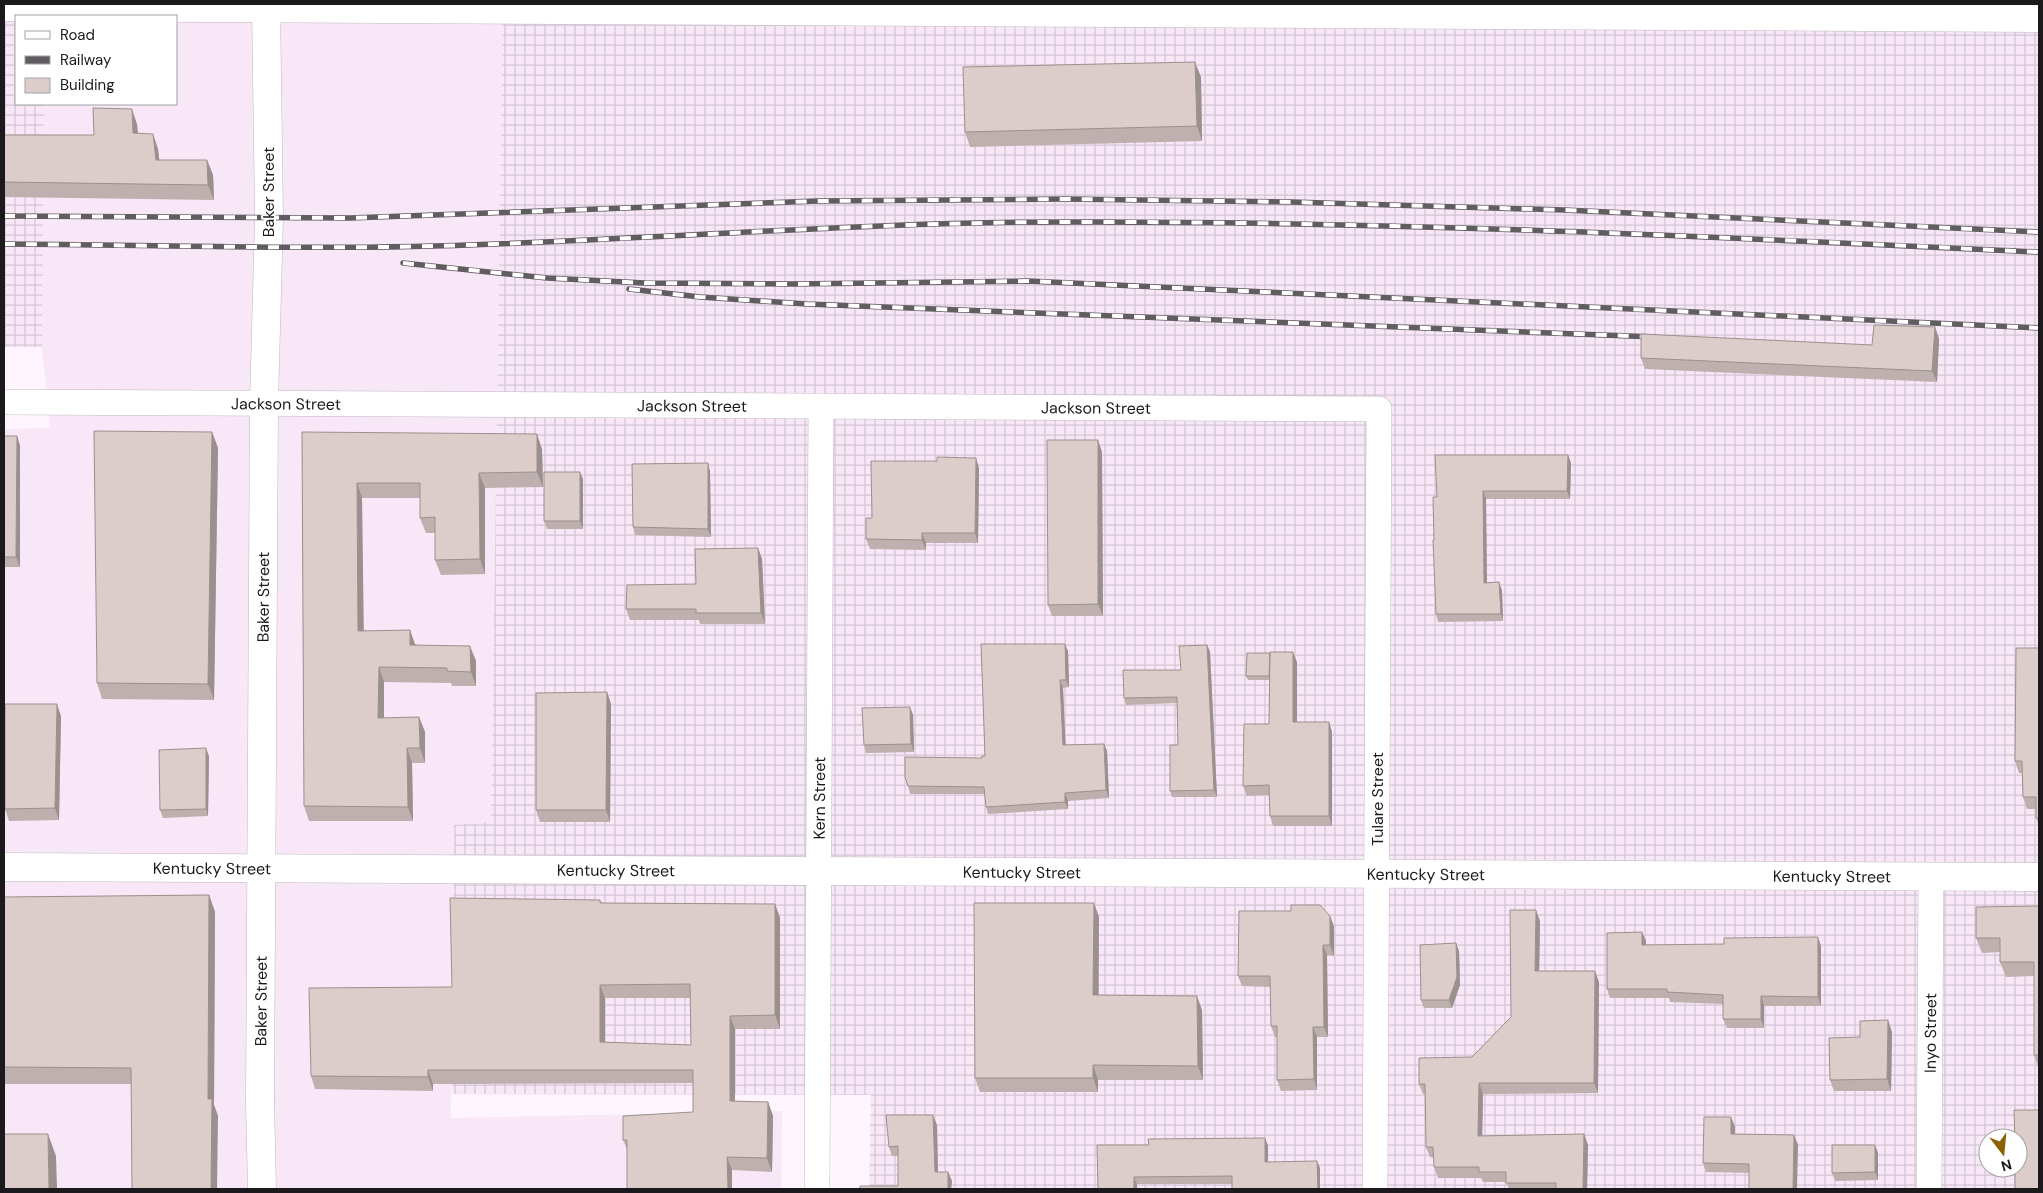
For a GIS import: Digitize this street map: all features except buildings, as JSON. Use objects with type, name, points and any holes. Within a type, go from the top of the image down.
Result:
[{"type":"street","name":"Baker Street","points":[[262,1189],[260,1102],[264,403],[269,218],[266,6]]},
{"type":"street","points":[[4,7],[1937,10],[2039,18]]},
{"type":"street","name":"Jackson Street","points":[[4,402],[1379,409]]},
{"type":"street","name":"Kern Street","points":[[817,1189],[821,406]]},
{"type":"street","name":"Tulare Street","points":[[1375,1189],[1379,409]]},
{"type":"street","name":"Kentucky Street","points":[[4,867],[2039,877]]},
{"type":"street","name":"Inyo Street","points":[[1929,1189],[1931,876]]},
{"type":"shaded area","points":[[4,4],[15,15],[15,105],[44,105],[42,347],[4,347]]},
{"type":"shaded area","points":[[503,4],[491,822],[454,825],[451,1118],[782,1111],[781,1189],[4,1189],[4,429],[50,428],[42,347],[44,105],[178,105],[178,16]]},
{"type":"shaded area","points":[[503,4],[2039,4],[2039,1189],[869,1189],[871,1095],[452,1094],[454,825],[491,822]]},
{"type":"railway","points":[[4,216],[350,218],[818,201],[1065,199],[1291,202],[1564,210],[2039,232]]},
{"type":"railway","points":[[4,244],[311,247],[434,246],[924,224],[1189,222],[1554,231],[2039,252]]},
{"type":"railway","points":[[403,263],[547,278],[645,283],[793,284],[1028,281],[2039,328]]},
{"type":"railway","points":[[629,289],[700,297],[807,304],[1655,337]]}]
